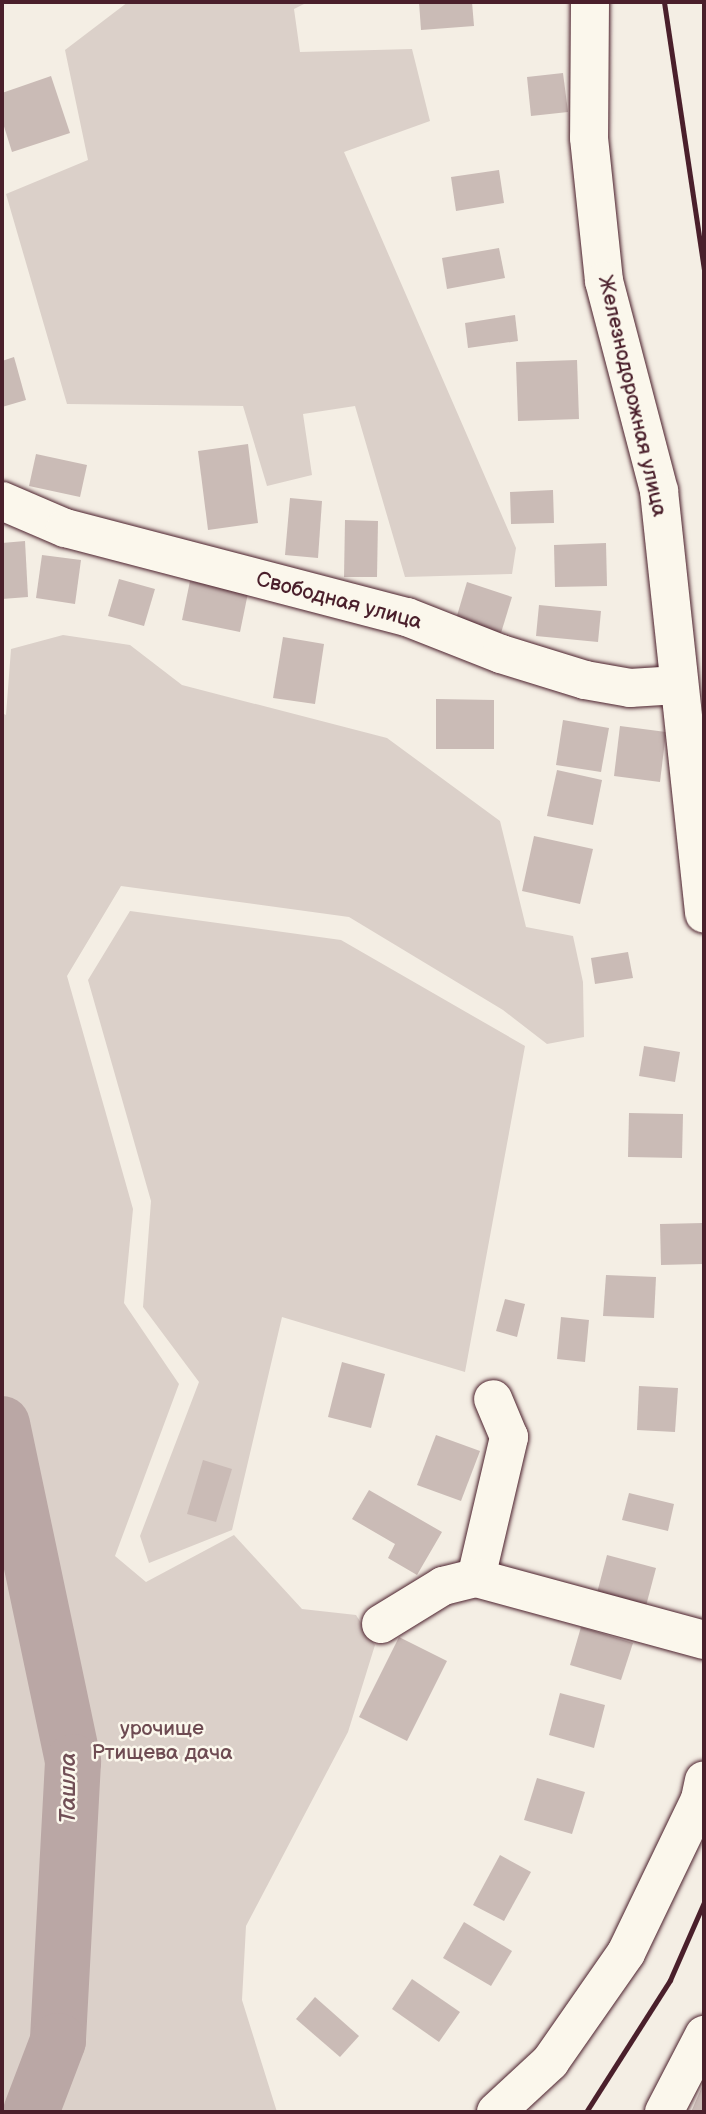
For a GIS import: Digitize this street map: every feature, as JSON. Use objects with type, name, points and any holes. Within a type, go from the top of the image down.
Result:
[{"type":"street","name":"Железнодорожная улица","points":[[590,2],[589,138],[604,281],[659,491],[704,914]]},
{"type":"street","name":"Свободная улица","points":[[2,501],[65,528],[407,617],[501,654],[585,680],[630,688],[678,684]]},
{"type":"street","points":[[476,1578],[509,1437],[493,1399]]},
{"type":"street","points":[[381,1624],[443,1586],[476,1578],[704,1640]]},
{"type":"street","points":[[496,2112],[550,2062],[626,1953],[700,1799],[704,1780]]},
{"type":"street","points":[[664,2112],[704,2035]]},
{"type":"green space","points":[[128,2],[308,2],[294,9],[300,52],[412,49],[430,121],[344,152],[516,548],[512,574],[405,577],[355,406],[303,414],[312,475],[267,486],[243,406],[67,404],[6,194],[88,160],[65,50]]},
{"type":"green space","name":"урочище Ртищева дача","points":[[63,635],[130,645],[182,685],[387,738],[500,821],[526,927],[573,936],[583,982],[584,1037],[547,1044],[503,1010],[349,917],[121,886],[67,976],[133,1209],[124,1303],[179,1384],[115,1556],[146,1582],[234,1535],[302,1609],[356,1615],[375,1645],[348,1732],[246,1926],[242,2000],[277,2112],[2,2112],[2,713],[6,715],[11,649]]},
{"type":"green space","points":[[130,911],[341,940],[525,1046],[465,1372],[282,1317],[232,1530],[149,1563],[140,1536],[199,1382],[143,1307],[151,1201],[88,980]]},
{"type":"building","points":[[419,2],[472,2],[474,26],[421,30]]},
{"type":"building","points":[[563,73],[568,112],[531,116],[527,77]]},
{"type":"building","points":[[51,76],[70,133],[12,152],[2,120],[2,93]]},
{"type":"building","points":[[499,170],[504,203],[456,211],[451,177]]},
{"type":"building","points":[[499,248],[505,278],[447,289],[442,258]]},
{"type":"building","points":[[515,315],[518,341],[468,348],[465,323]]},
{"type":"building","points":[[14,357],[26,400],[2,407],[2,361]]},
{"type":"building","points":[[577,360],[579,419],[518,421],[516,362]]},
{"type":"building","points":[[248,444],[258,523],[208,530],[198,451]]},
{"type":"building","points":[[36,454],[87,465],[80,497],[29,486]]},
{"type":"building","points":[[553,490],[554,523],[511,524],[510,492]]},
{"type":"building","points":[[290,498],[322,501],[318,558],[285,555]]},
{"type":"building","points":[[345,520],[378,521],[377,577],[344,577]]},
{"type":"building","points":[[25,541],[28,597],[2,599],[2,543]]},
{"type":"building","points":[[606,543],[607,586],[555,587],[554,545]]},
{"type":"building","points":[[42,555],[81,560],[75,604],[36,598]]},
{"type":"building","points":[[119,579],[155,589],[144,626],[108,616]]},
{"type":"building","points":[[190,581],[248,593],[240,632],[182,620]]},
{"type":"building","points":[[467,582],[512,597],[501,633],[456,619]]},
{"type":"building","points":[[539,605],[601,611],[598,642],[536,636]]},
{"type":"building","points":[[283,637],[324,644],[315,704],[273,698]]},
{"type":"building","points":[[436,699],[494,700],[494,749],[436,749]]},
{"type":"building","points":[[563,720],[609,728],[601,772],[556,765]]},
{"type":"building","points":[[620,726],[666,732],[660,782],[614,776]]},
{"type":"building","points":[[557,770],[602,780],[593,825],[547,816]]},
{"type":"building","points":[[534,836],[593,849],[580,904],[522,891]]},
{"type":"building","points":[[628,952],[633,978],[595,984],[591,958]]},
{"type":"building","points":[[644,1046],[680,1052],[675,1082],[639,1076]]},
{"type":"building","points":[[629,1113],[683,1114],[682,1158],[628,1157]]},
{"type":"building","points":[[703,1223],[704,1264],[661,1265],[660,1224]]},
{"type":"building","points":[[606,1275],[656,1277],[654,1318],[603,1316]]},
{"type":"building","points":[[505,1299],[525,1304],[517,1337],[496,1331]]},
{"type":"building","points":[[561,1317],[589,1320],[585,1362],[557,1359]]},
{"type":"building","points":[[342,1362],[385,1374],[371,1428],[328,1417]]},
{"type":"building","points":[[639,1386],[678,1388],[675,1432],[637,1430]]},
{"type":"building","points":[[436,1435],[480,1451],[461,1501],[417,1485]]},
{"type":"building","points":[[203,1460],[232,1469],[216,1522],[187,1514]]},
{"type":"building","points":[[369,1490],[442,1532],[417,1575],[388,1558],[395,1544],[352,1519]]},
{"type":"building","points":[[629,1493],[674,1504],[668,1531],[622,1520]]},
{"type":"building","points":[[607,1555],[656,1568],[646,1606],[597,1593]]},
{"type":"building","points":[[581,1627],[633,1643],[621,1680],[570,1665]]},
{"type":"building","points":[[399,1637],[447,1661],[407,1741],[359,1717]]},
{"type":"building","points":[[560,1693],[605,1705],[594,1748],[549,1735]]},
{"type":"building","points":[[537,1778],[585,1792],[572,1834],[524,1820]]},
{"type":"building","points":[[500,1855],[531,1872],[504,1921],[473,1905]]},
{"type":"building","points":[[464,1922],[512,1951],[491,1986],[443,1958]]},
{"type":"building","points":[[412,1979],[460,2012],[439,2042],[392,2009]]},
{"type":"building","points":[[315,1997],[359,2036],[340,2057],[296,2019]]},
{"type":"building","points":[[704,2082],[704,2112],[691,2112]]},
{"type":"waterway","name":"Ташла","points":[[2,1424],[73,1762],[58,2041],[31,2112]]},
{"type":"railway","points":[[664,2],[704,269]]},
{"type":"railway","points":[[586,2112],[670,1980],[704,1902]]}]
